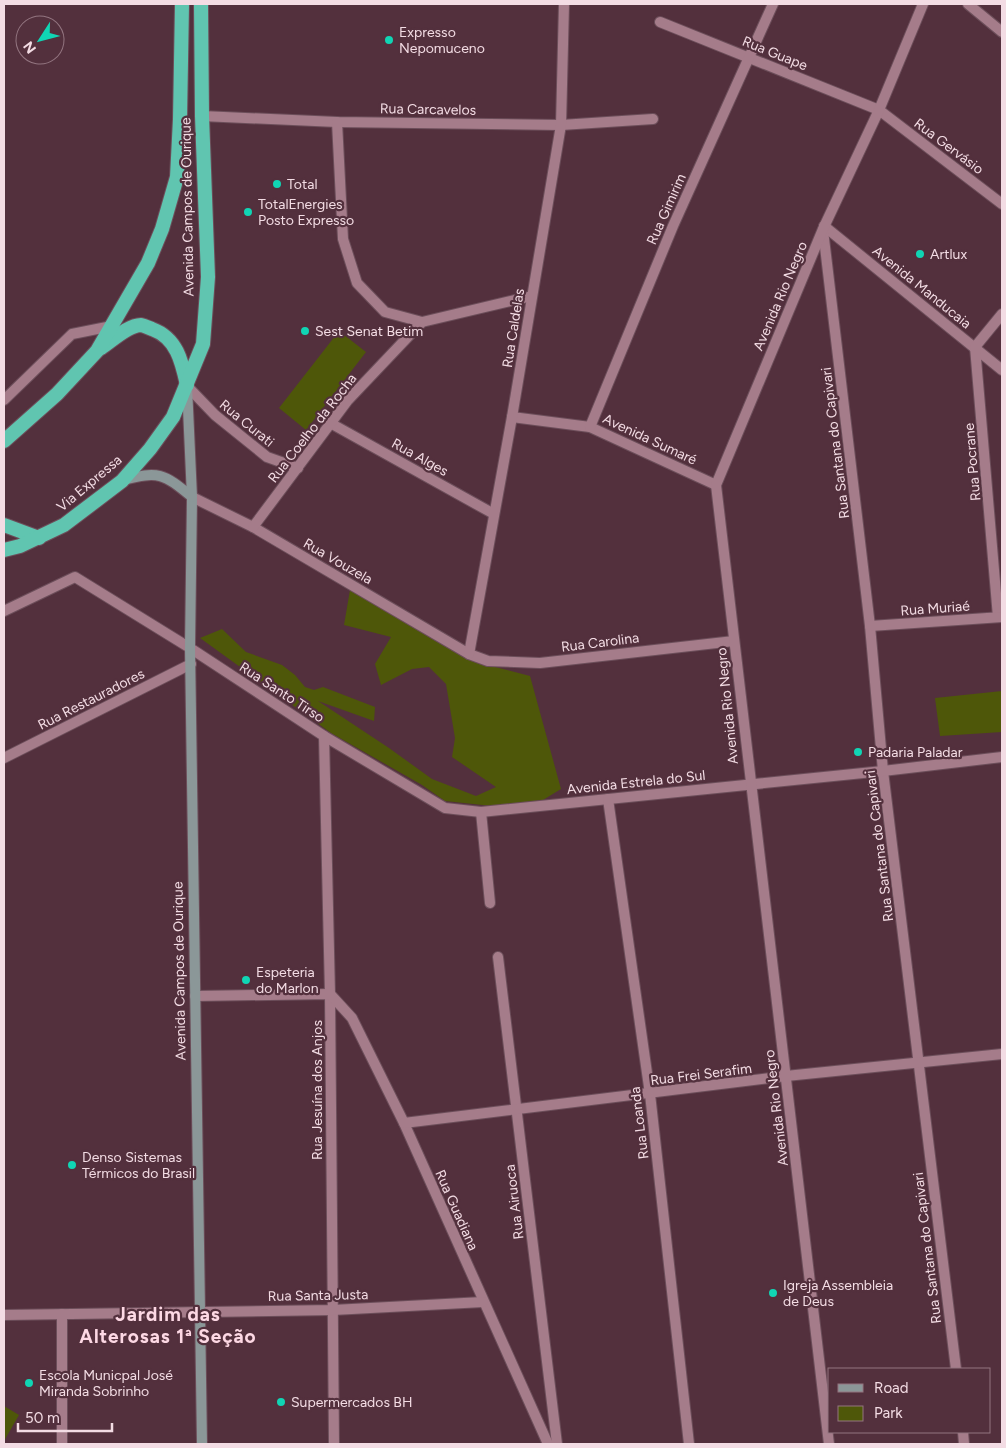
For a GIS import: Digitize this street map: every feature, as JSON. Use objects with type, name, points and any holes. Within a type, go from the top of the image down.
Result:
[{"type":"highway","name":"Avenida Campos de Ourique","points":[[97,351],[148,263],[162,229],[177,177],[182,4]]},
{"type":"highway","name":"Avenida Campos de Ourique","points":[[187,386],[203,344],[208,277],[202,116],[201,4]]},
{"type":"highway","points":[[5,441],[57,394],[97,351],[128,330],[141,325],[160,332],[172,341],[183,363],[187,386]]},
{"type":"highway","name":"Via Expressa","points":[[4,550],[20,546],[64,525],[122,481],[150,449],[167,425],[187,386]]},
{"type":"highway","points":[[4,525],[39,538]]},
{"type":"main road","name":"Avenida Campos de Ourique","points":[[187,386],[192,497],[190,664],[202,1444]]},
{"type":"main road","points":[[122,481],[148,474],[169,478],[192,497]]},
{"type":"street","name":"Rua Caldelas","points":[[469,654],[512,417],[561,125],[564,4]]},
{"type":"street","name":"Rua Gimirim","points":[[590,427],[673,226],[773,4]]},
{"type":"street","name":"Avenida Rio Negro","points":[[829,1444],[716,485],[824,227],[879,110],[923,4]]},
{"type":"street","points":[[968,4],[1002,32]]},
{"type":"street","name":"Rua Guape","points":[[660,22],[879,110]]},
{"type":"street","name":"Rua Gervásio","points":[[879,110],[1002,204]]},
{"type":"street","name":"Rua Carcavelos","points":[[202,116],[336,122],[561,125],[653,119]]},
{"type":"street","points":[[336,122],[343,239],[357,283],[385,312],[422,322],[532,296]]},
{"type":"street","name":"Avenida Manducaia","points":[[824,227],[1002,370]]},
{"type":"street","name":"Rua Santana do Capivari","points":[[824,227],[870,626],[883,771],[956,1368]]},
{"type":"street","points":[[975,347],[1002,314]]},
{"type":"street","name":"Rua Coelho da Rocha","points":[[253,527],[332,424],[348,400],[422,322]]},
{"type":"street","points":[[4,400],[72,334],[112,326]]},
{"type":"street","name":"Rua Pocrane","points":[[975,347],[1000,617]]},
{"type":"street","name":"Rua Curati","points":[[187,386],[215,416],[267,458],[298,468]]},
{"type":"street","name":"Avenida Sumaré","points":[[512,417],[590,427],[716,485]]},
{"type":"street","name":"Rua Alges","points":[[332,424],[494,514]]},
{"type":"street","name":"Rua Vouzela","points":[[192,497],[253,527],[469,654]]},
{"type":"street","name":"Rua Santo Tirso","points":[[4,611],[75,577],[190,648],[324,736],[445,808],[480,812]]},
{"type":"street","name":"Rua Muriaé","points":[[870,626],[1000,617]]},
{"type":"street","name":"Rua Carolina","points":[[469,654],[488,661],[540,663],[734,641]]},
{"type":"street","name":"Rua Restauradores","points":[[4,758],[190,664]]},
{"type":"street","name":"Rua Jesuína dos Anjos","points":[[324,736],[330,994],[334,1444]]},
{"type":"street","name":"Avenida Estrela do Sul","points":[[480,812],[1002,757]]},
{"type":"street","name":"Rua Loanda","points":[[608,799],[650,1094],[690,1444]]},
{"type":"street","points":[[480,812],[490,903]]},
{"type":"street","name":"Rua Airuoca","points":[[498,957],[556,1444]]},
{"type":"street","points":[[195,996],[330,994]]},
{"type":"street","name":"Rua Guadiana","points":[[330,994],[352,1018],[404,1123],[548,1444]]},
{"type":"street","name":"Rua Frei Serafim","points":[[404,1123],[786,1076],[1002,1054]]},
{"type":"street","name":"Rua Santa Justa","points":[[4,1315],[333,1310],[483,1302]]},
{"type":"street","points":[[62,1314],[62,1444]]},
{"type":"green space","points":[[339,331],[366,352],[306,430],[279,408]]},
{"type":"green space","points":[[350,590],[444,646],[491,666],[530,676],[561,789],[543,800],[492,806],[445,801],[422,785],[331,733],[200,638],[222,629],[246,652],[282,665],[295,675],[305,687],[314,690],[323,687],[375,707],[374,721],[318,701],[432,779],[476,796],[496,787],[452,757],[455,738],[446,684],[429,667],[412,669],[381,685],[375,664],[391,637],[344,625]]},
{"type":"green space","points":[[1002,691],[1002,732],[940,736],[935,698]]},
{"type":"green space","points":[[4,1406],[19,1415],[4,1441]]},
{"type":"place","name":"Expresso Nepomuceno","points":[[389,40]]},
{"type":"place","name":"Total","points":[[277,184]]},
{"type":"place","name":"TotalEnergies Posto Expresso","points":[[248,212]]},
{"type":"place","name":"Artlux","points":[[920,254]]},
{"type":"place","name":"Sest Senat Betim","points":[[305,331]]},
{"type":"place","name":"Padaria Paladar","points":[[858,752]]},
{"type":"place","name":"Espeteria do Marlon","points":[[246,980]]},
{"type":"place","name":"Denso Sistemas Térmicos do Brasil","points":[[72,1165]]},
{"type":"place","name":"Igreja Assembleia de Deus","points":[[773,1293]]},
{"type":"place","name":"Escola Municpal José Miranda Sobrinho","points":[[29,1383]]},
{"type":"place","name":"Supermercados BH","points":[[281,1402]]},
{"type":"district","name":"Jardim das Alterosas 1ª Seção","points":[[168,1325]]}]
